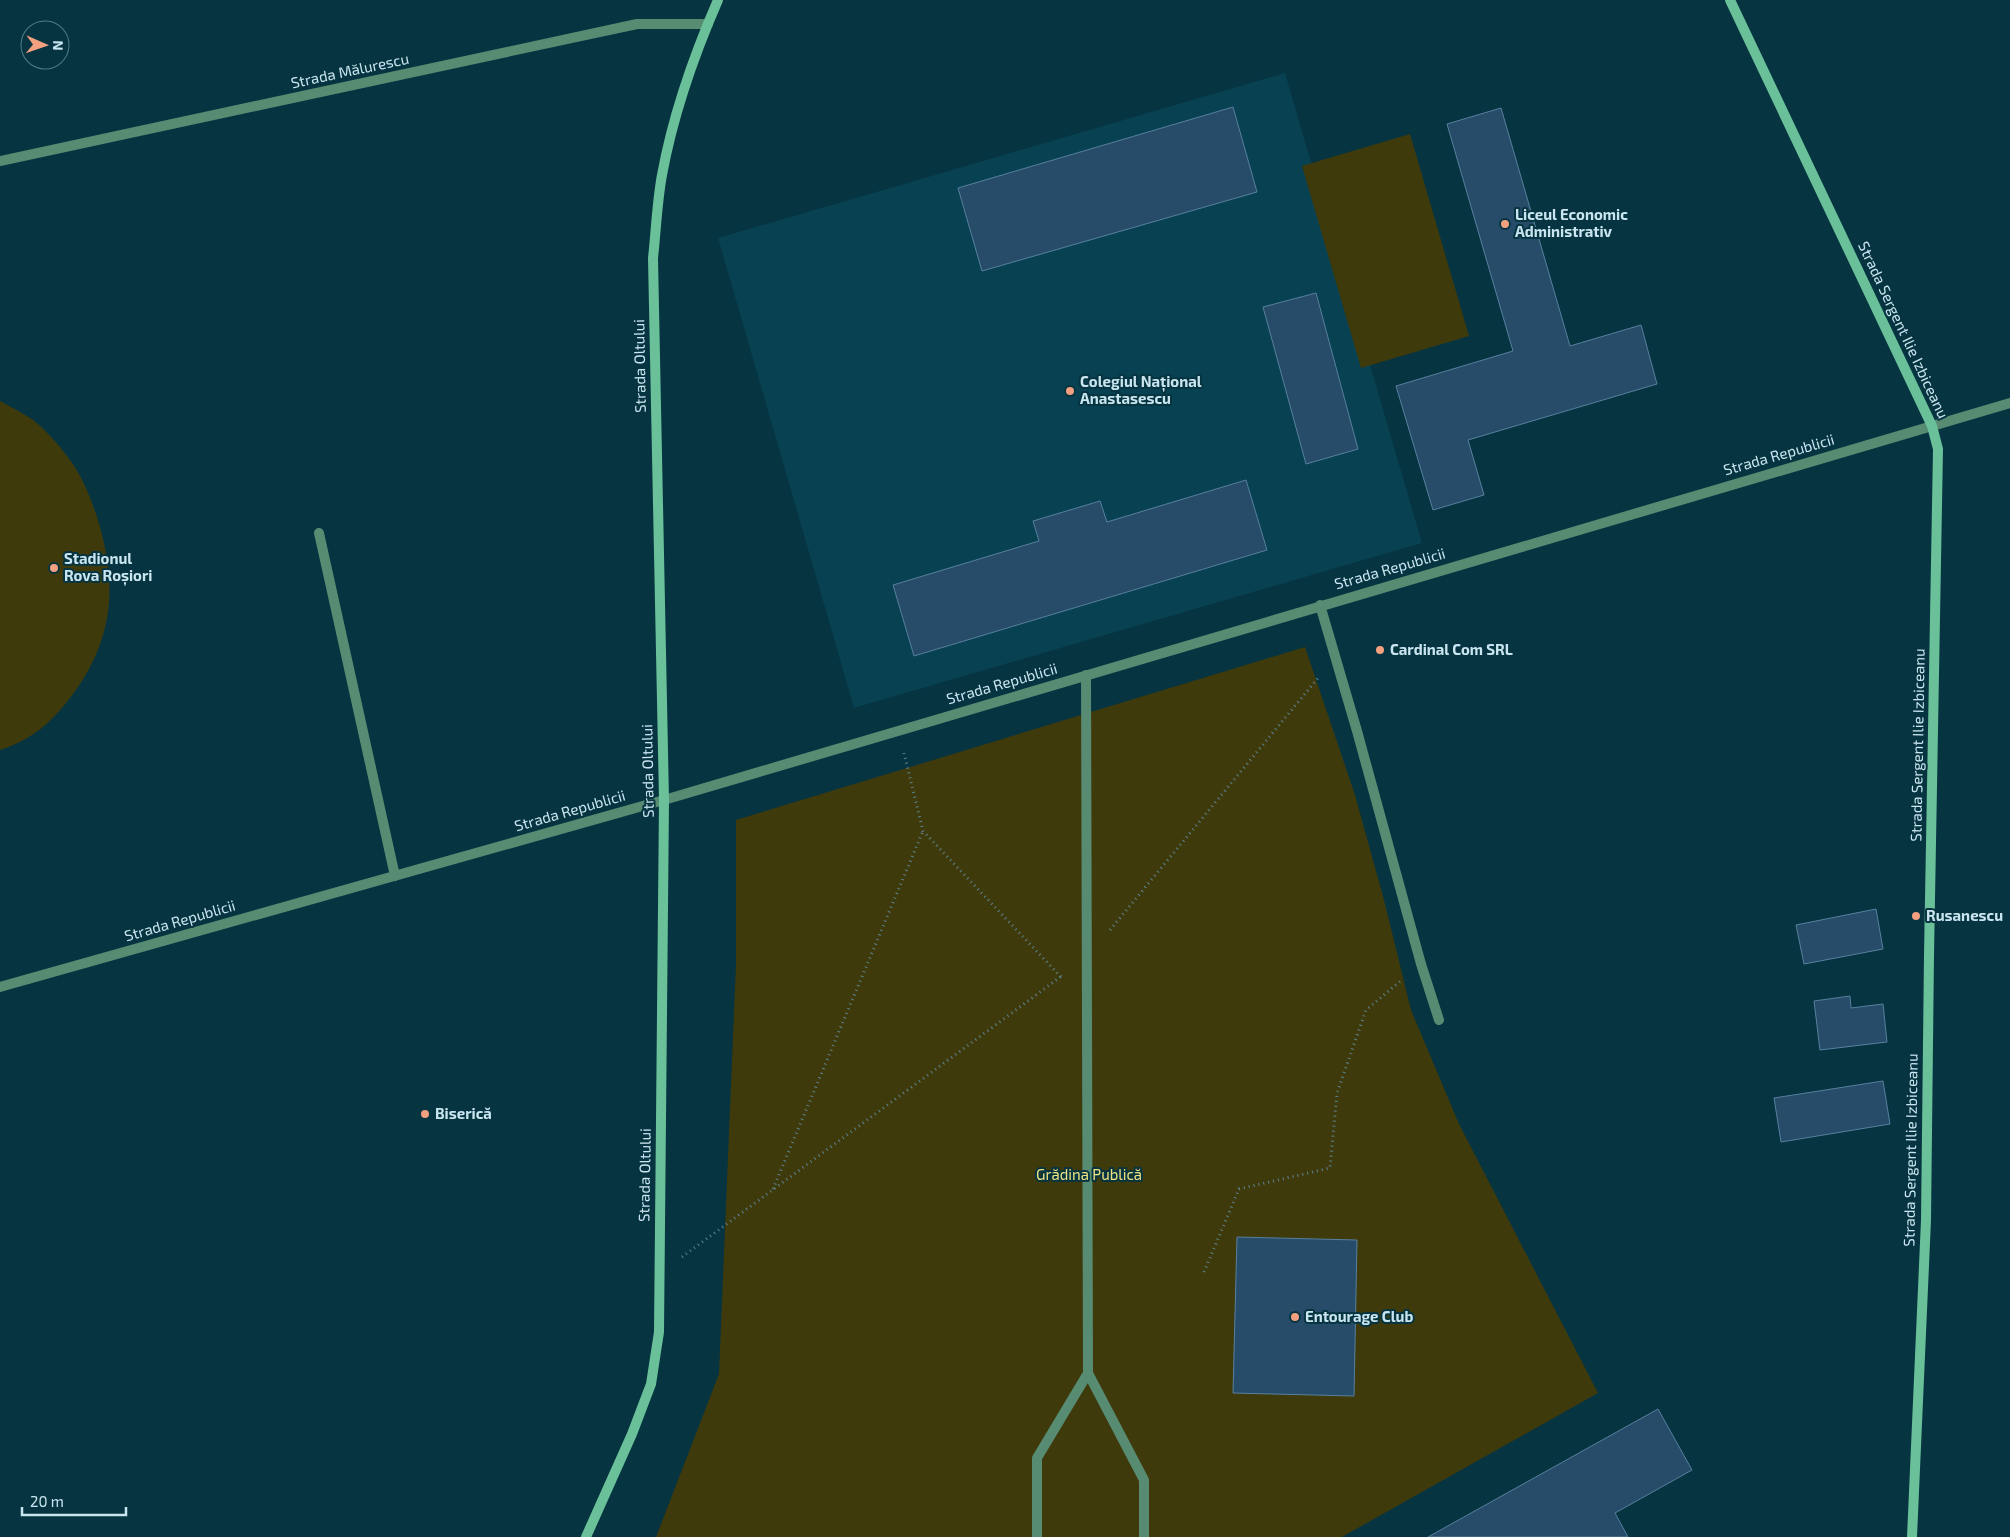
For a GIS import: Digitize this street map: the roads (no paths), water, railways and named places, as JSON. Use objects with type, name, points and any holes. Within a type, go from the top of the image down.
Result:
[{"type":"main road","name":"Strada Oltului","points":[[586,1537],[632,1434],[651,1384],[659,1332],[664,800],[653,258],[662,176],[678,111],[718,0]]},
{"type":"main road","name":"Strada Sergent Ilie Izbiceanu","points":[[1730,0],[1932,426],[1938,449],[1926,1220],[1912,1537]]},
{"type":"street","name":"Strada Mălurescu","points":[[0,161],[637,24],[708,24]]},
{"type":"street","name":"Strada Republicii","points":[[0,987],[664,800],[2010,403]]},
{"type":"street","points":[[319,533],[395,876]]},
{"type":"street","points":[[1320,606],[1336,657],[1421,964],[1439,1020]]},
{"type":"street","points":[[1086,675],[1088,1373],[1144,1480],[1144,1537]]},
{"type":"street","points":[[1037,1537],[1037,1458],[1088,1373]]},
{"type":"place","name":"Liceul Economic Administrativ","points":[[1505,224]]},
{"type":"place","name":"Colegiul Național Anastasescu","points":[[1070,391]]},
{"type":"place","name":"Stadionul Rova Roșiori","points":[[54,568]]},
{"type":"place","name":"Cardinal Com SRL","points":[[1380,650]]},
{"type":"place","name":"Rusanescu","points":[[1916,916]]},
{"type":"place","name":"Biserică","points":[[425,1114]]},
{"type":"place","name":"Entourage Club","points":[[1295,1317]]},
{"type":"park label","name":"Grădina Publică","points":[[1089,1175]]}]
